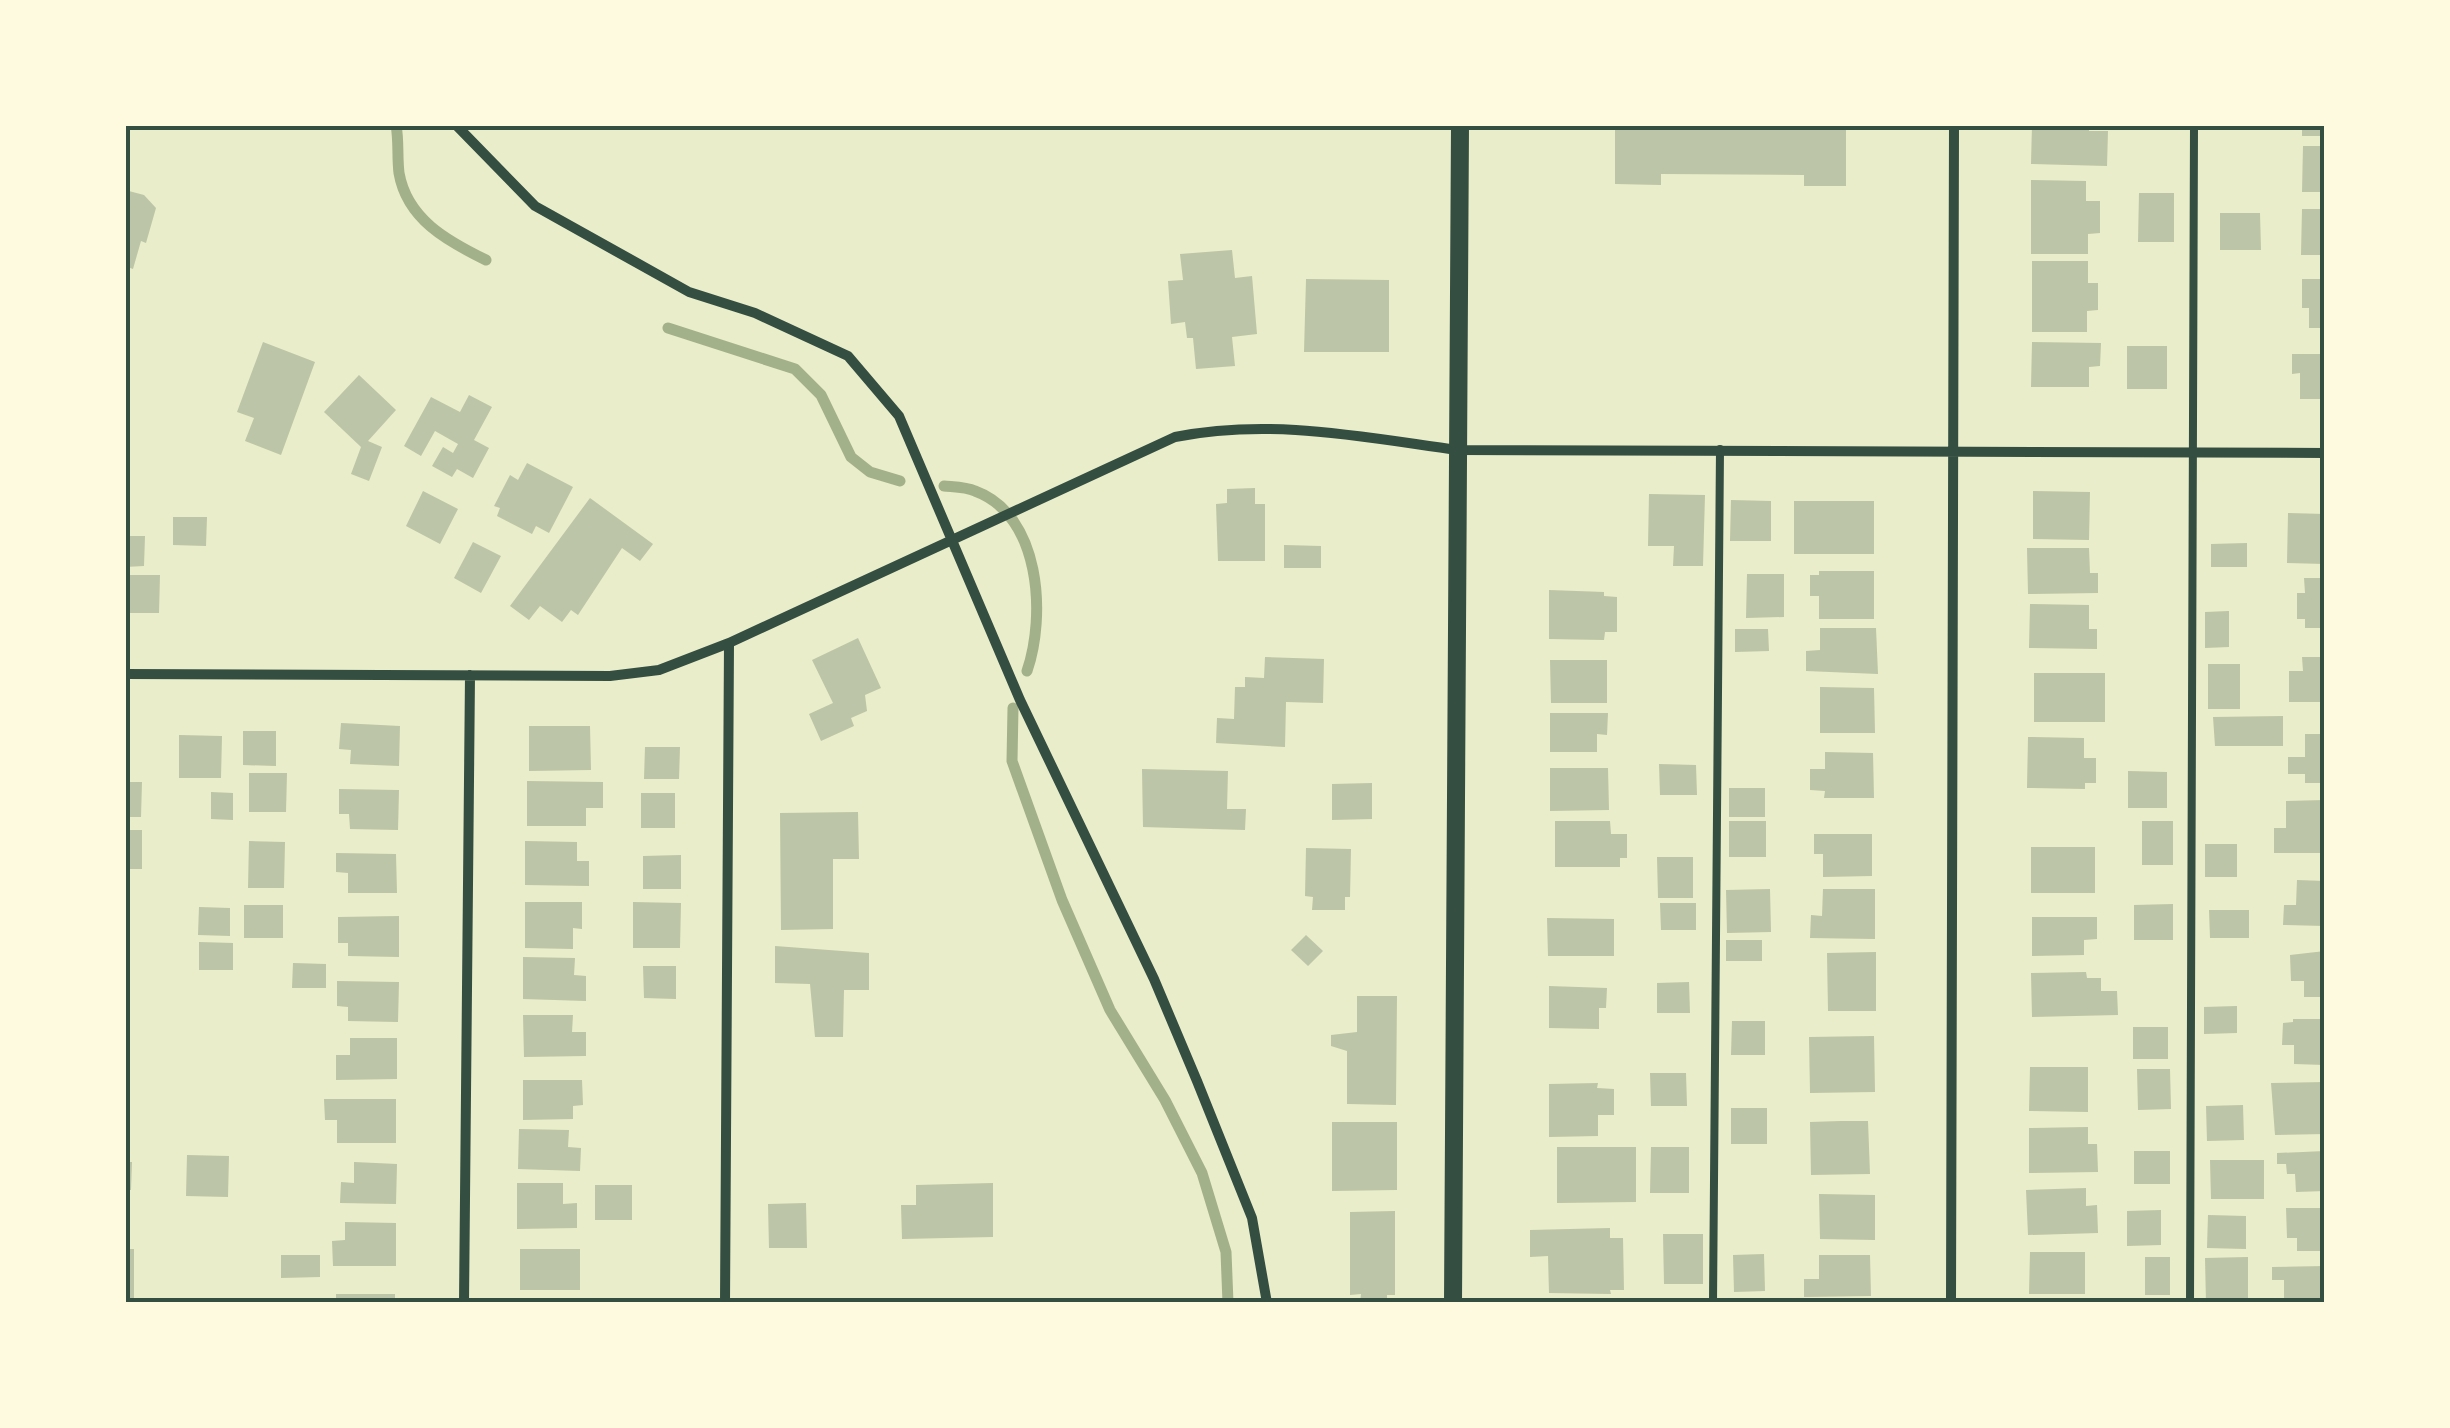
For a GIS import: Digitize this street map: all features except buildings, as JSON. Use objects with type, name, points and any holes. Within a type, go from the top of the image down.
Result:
[{"type":"street","points":[[456,125],[534,206],[689,292],[755,313],[848,356],[899,416],[1020,700],[1190,1064],[1252,1218],[1267,1303]]},
{"type":"street","points":[[1453,1303],[1460,125]]},
{"type":"street","points":[[1951,1303],[1954,125]]},
{"type":"street","points":[[125,674],[634,674],[682,664],[1175,437],[1277,428],[1395,438],[1458,450],[2325,453]]},
{"type":"street","points":[[725,1303],[729,643]]},
{"type":"street","points":[[464,1303],[470,676]]},
{"type":"lane","points":[[2190,1303],[2194,125]]},
{"type":"lane","points":[[1713,1303],[1720,449]]},
{"type":"waterway","points":[[396,125],[399,173],[410,203],[431,227],[486,260]]},
{"type":"waterway","points":[[668,328],[795,369],[821,395],[851,457],[870,472],[900,481]]},
{"type":"waterway","points":[[944,486],[971,490],[997,503],[1014,522],[1025,544],[1036,596],[1036,623],[1027,671]]},
{"type":"waterway","points":[[1013,708],[1012,761],[1062,900],[1110,1010],[1165,1100],[1202,1173],[1226,1252],[1228,1303]]}]
